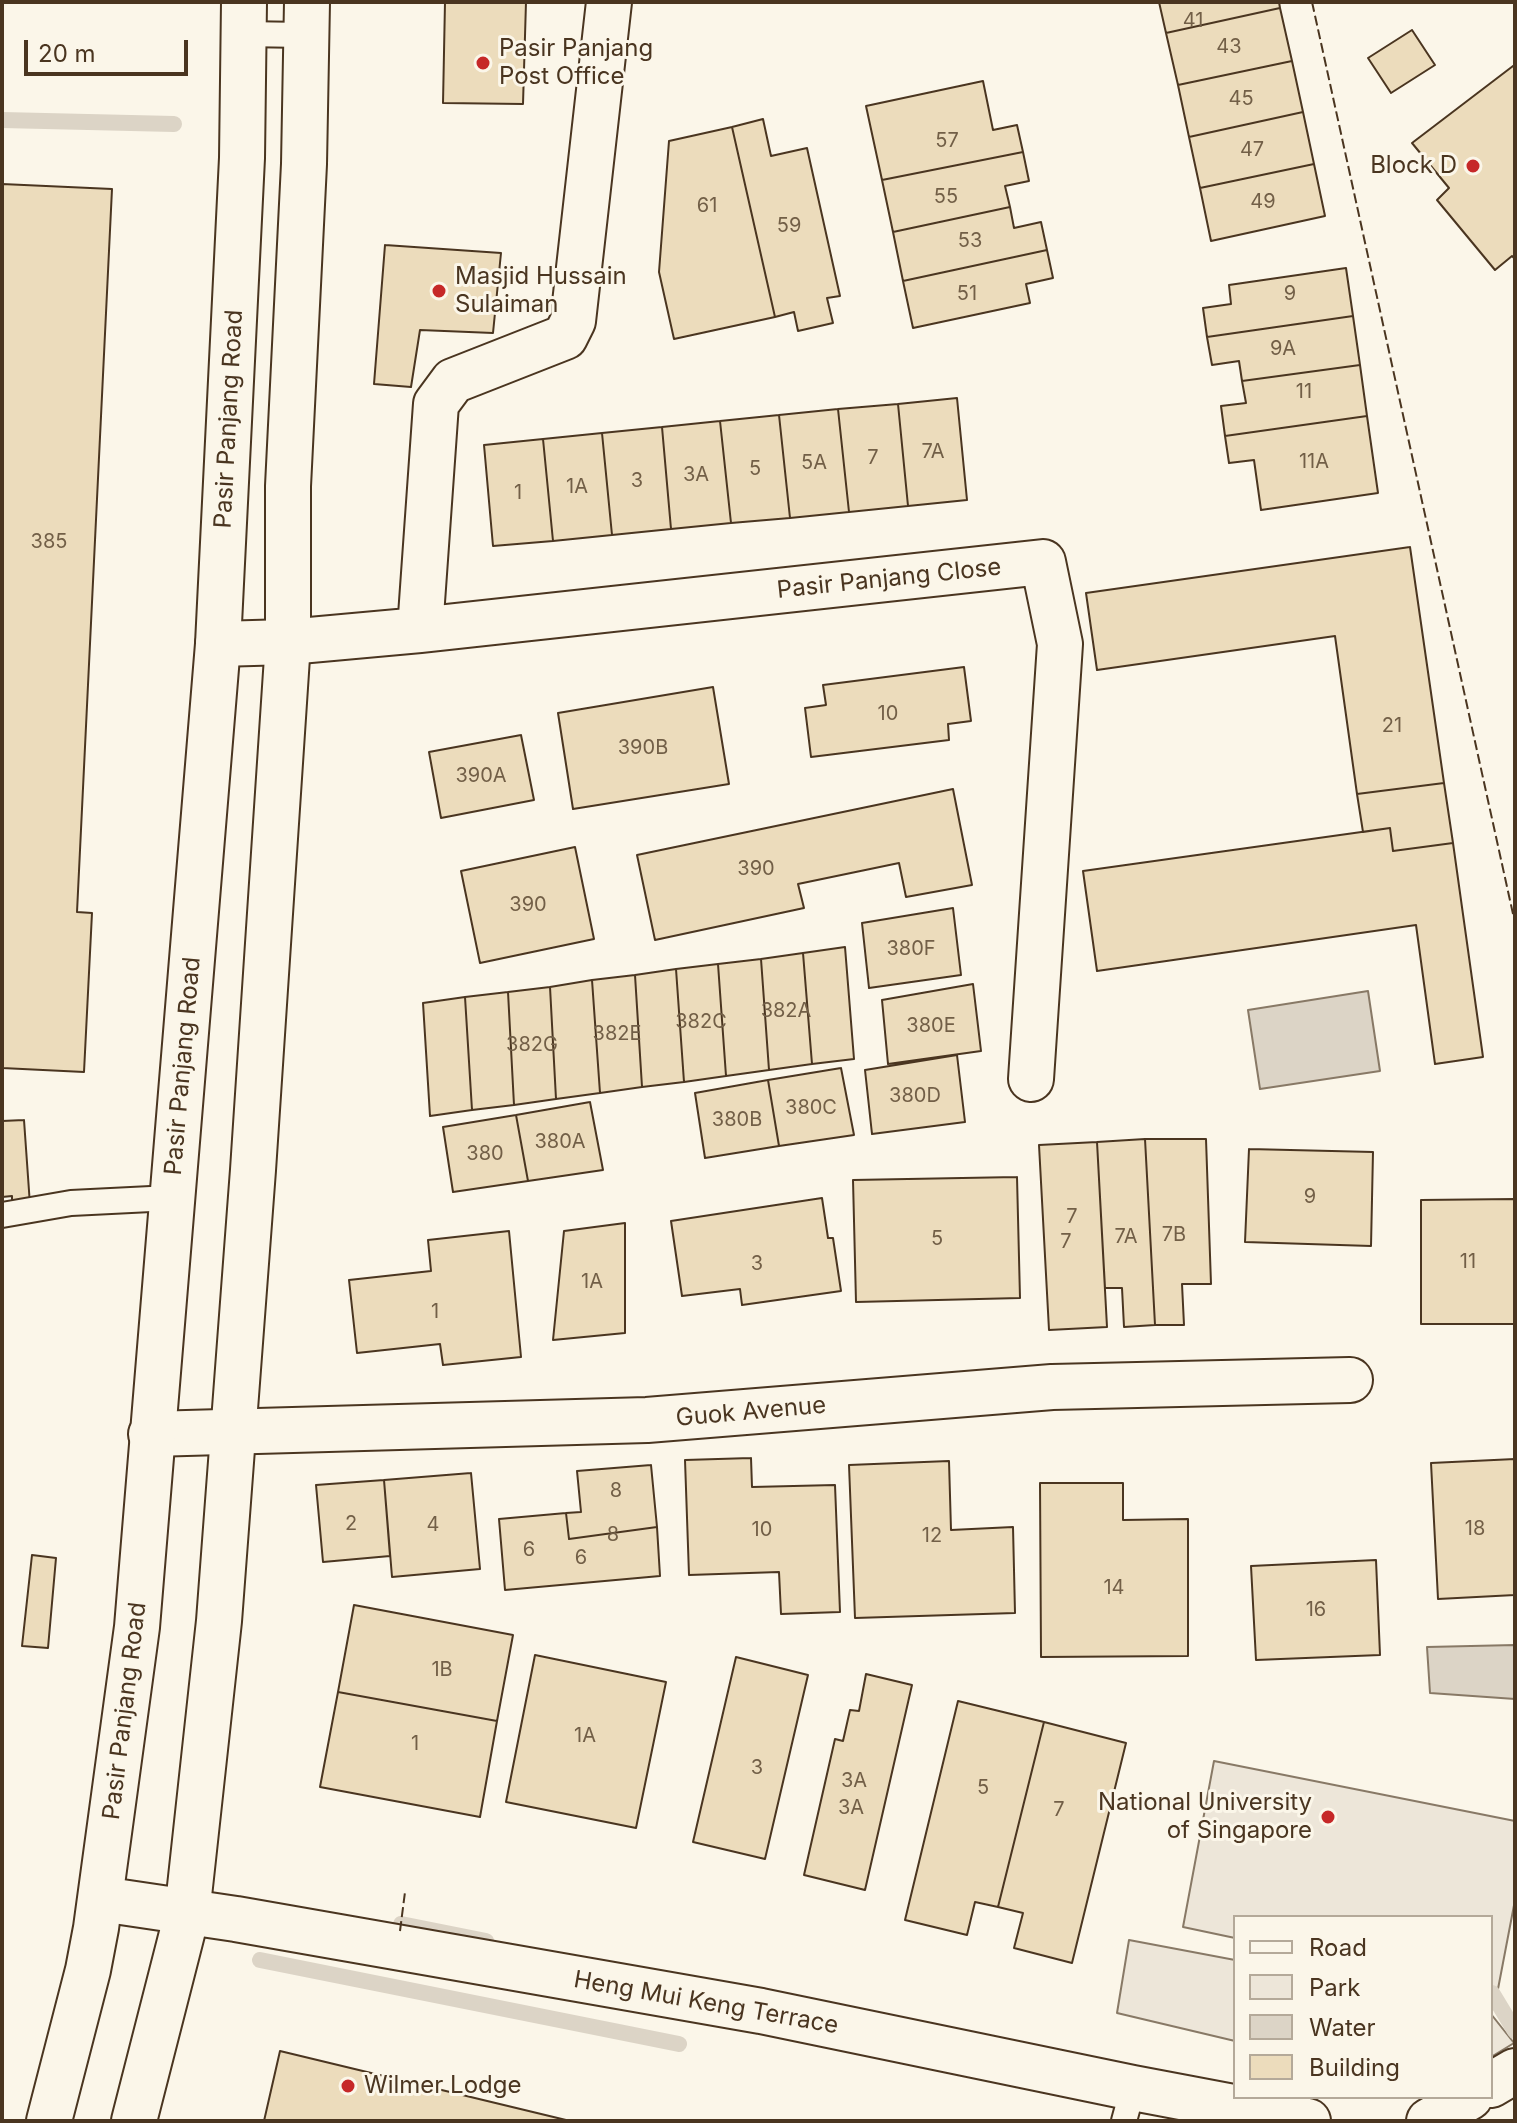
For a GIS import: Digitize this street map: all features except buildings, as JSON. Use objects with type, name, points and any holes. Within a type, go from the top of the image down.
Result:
[{"type":"street","points":[[420,630],[436,404],[453,381],[565,337],[573,321],[609,2]]},
{"type":"street","name":"Pasir Panjang Road","points":[[49,2121],[88,1970],[101,1899],[137,1627],[218,644],[241,174],[243,18]]},
{"type":"street","points":[[134,2121],[187,1914],[219,1621],[288,642],[288,486],[304,164],[306,18]]},
{"type":"street","name":"Pasir Panjang Close","points":[[218,644],[288,642],[420,630],[1043,562],[1060,644],[1031,1079]]},
{"type":"street","name":"Guok Avenue","points":[[151,1434],[647,1420],[1052,1387],[1350,1380]]},
{"type":"street","name":"Heng Mui Keng Terrace","points":[[101,1899],[236,1919],[761,2011],[1128,2104],[1308,2121]]},
{"type":"street","points":[[1493,2084],[1515,2071]]},
{"type":"street","points":[[1429,2121],[1467,2099]]},
{"type":"lane","points":[[243,18],[306,18]]},
{"type":"lane","points":[[2,1215],[71,1203],[171,1198]]},
{"type":"green space","points":[[1214,1761],[1515,1821],[1515,1900],[1498,1989],[1493,1988],[1493,1915],[1233,1915],[1233,1938],[1183,1927]]},
{"type":"green space","points":[[1129,1940],[1233,1960],[1233,2041],[1117,2013]]},
{"type":"green space","points":[[1493,2017],[1514,2043],[1493,2056]]},
{"type":"water","points":[[1368,991],[1380,1071],[1260,1089],[1248,1010]]},
{"type":"water","points":[[1515,1645],[1515,1699],[1430,1693],[1427,1647]]},
{"type":"waterway","points":[[2,120],[174,124]]},
{"type":"waterway","points":[[401,1924],[486,1941]]},
{"type":"waterway","points":[[260,1960],[679,2044]]},
{"type":"waterway","points":[[1493,1995],[1515,2031]]},
{"type":"fence","points":[[1312,2],[1515,923]]},
{"type":"fence","points":[[400,1931],[405,1892]]},
{"type":"place","name":"Pasir Panjang Post Office","points":[[483,63]]},
{"type":"place","name":"Block D","points":[[1473,166]]},
{"type":"place","name":"Masjid Hussain Sulaiman","points":[[439,291]]},
{"type":"place","name":"National University of Singapore","points":[[1328,1817]]},
{"type":"place","name":"Wilmer Lodge","points":[[348,2086]]}]
